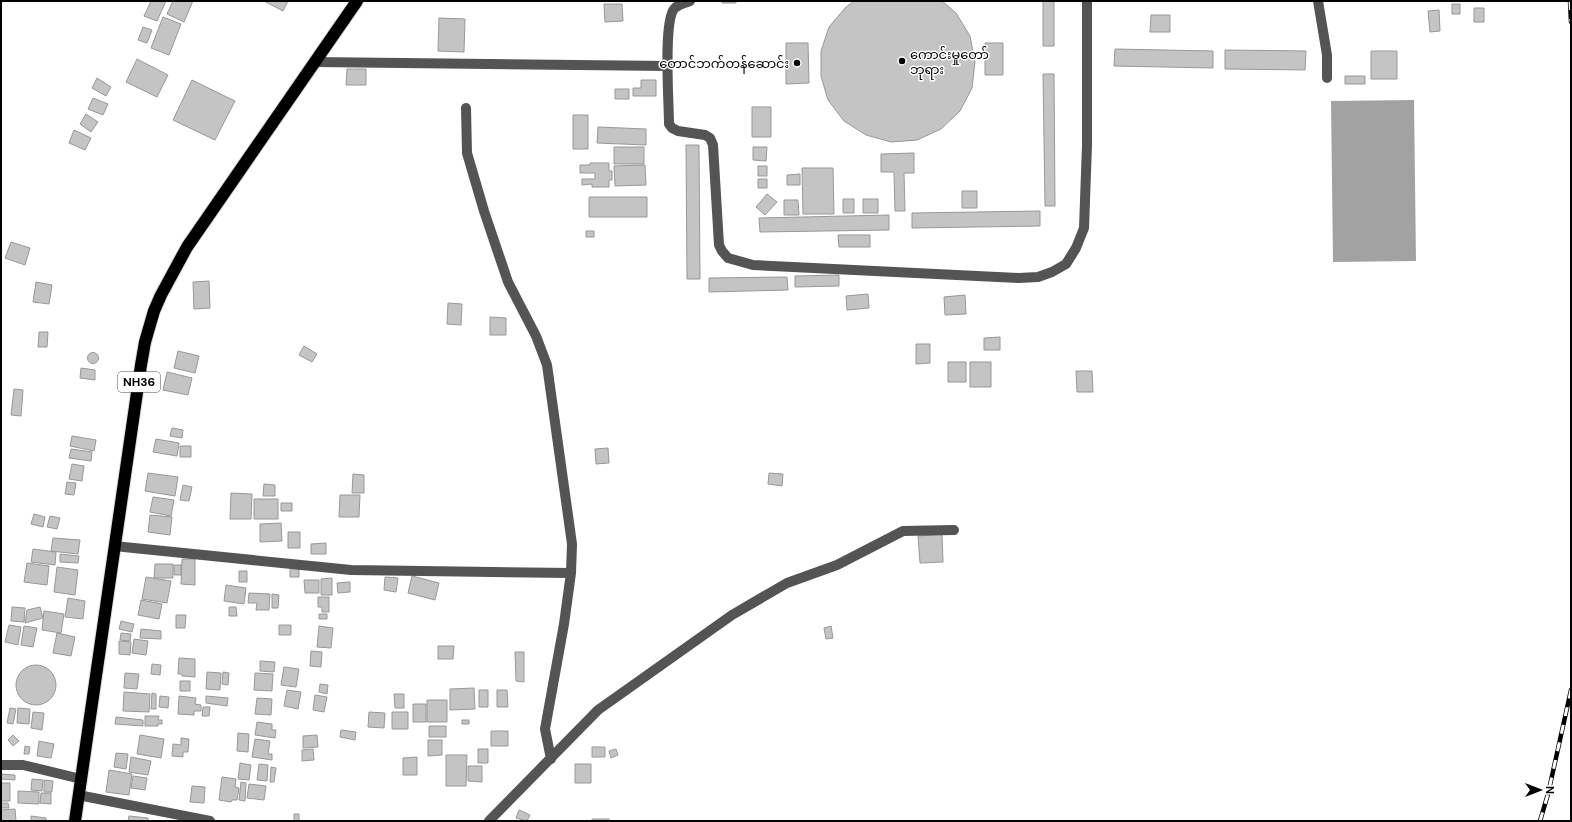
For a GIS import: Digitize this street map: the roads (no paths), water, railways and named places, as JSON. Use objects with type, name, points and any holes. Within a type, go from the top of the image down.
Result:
[{"type":"highway","name":"NH36","points":[[74,821],[114,546],[144,350],[149,327],[161,295],[191,240],[357,1]]},
{"type":"street","points":[[690,1],[678,5],[669,18],[667,51],[669,124],[672,128],[678,131],[705,135],[710,138],[714,145],[716,167],[717,238],[722,251],[728,258],[753,264],[825,269],[1019,278],[1038,277],[1052,272],[1066,264],[1076,248],[1084,228],[1087,137],[1087,1]]},
{"type":"street","points":[[1318,1],[1327,55],[1327,78]]},
{"type":"street","points":[[315,62],[668,66]]},
{"type":"street","points":[[466,108],[467,153],[484,211],[508,282],[536,336],[547,365],[572,544],[571,573],[564,624],[545,729],[551,759]]},
{"type":"street","points":[[489,821],[598,710],[732,615],[787,583],[837,565],[903,531],[954,530]]},
{"type":"street","points":[[114,546],[351,570],[571,573]]},
{"type":"street","points":[[1,765],[23,765],[81,779]]},
{"type":"street","points":[[78,795],[210,821]]},
{"type":"railway","points":[[1570,1],[1571,22]]},
{"type":"railway","points":[[1540,821],[1548,794],[1571,690]]},
{"type":"place","name":"ကောင်းမှုတော် ဘုရား","points":[[902,61]]},
{"type":"place","name":"တောင်ဘက်တန်ဆောင်း","points":[[797,63]]}]
